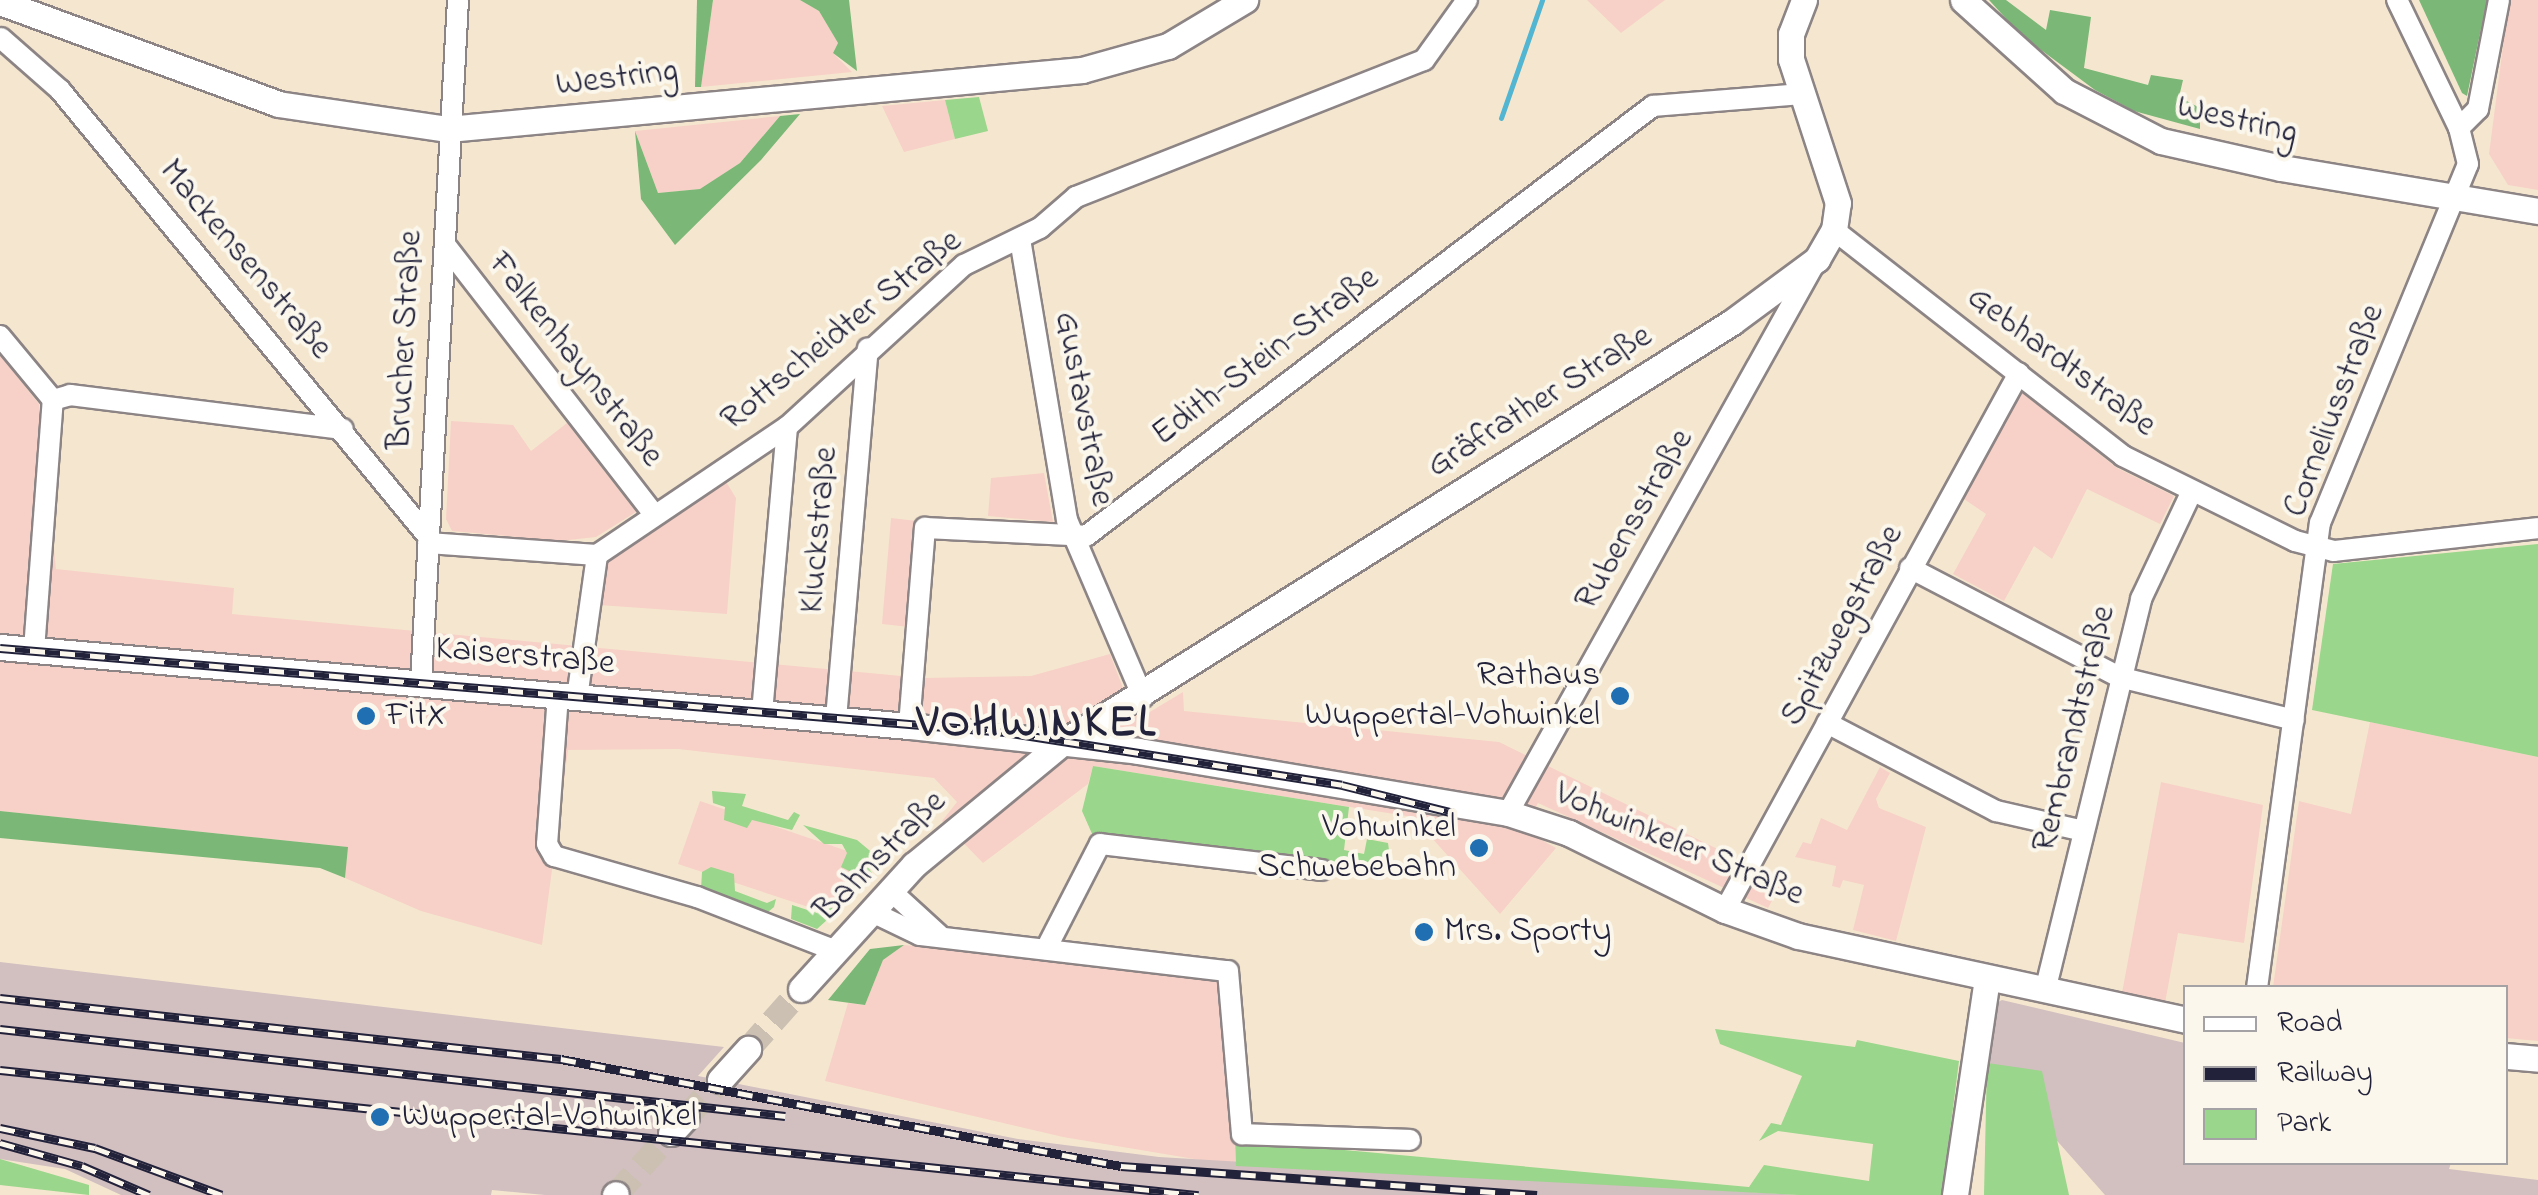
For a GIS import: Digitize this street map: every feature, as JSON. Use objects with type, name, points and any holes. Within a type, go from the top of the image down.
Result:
[{"type":"main road","name":"Westring","points":[[0,2],[50,12],[278,104],[448,129],[1082,70],[1168,46],[1245,0]]},
{"type":"main road","points":[[1804,0],[1790,46],[1835,190],[1834,230]]},
{"type":"main road","name":"Westring","points":[[1963,0],[2064,92],[2161,141],[2280,168],[2538,210]]},
{"type":"main road","name":"Gräfrather Straße","points":[[1063,743],[1142,697],[1732,322],[1817,259],[1834,230]]},
{"type":"main road","name":"Kaiserstraße","points":[[0,647],[836,719],[1063,743]]},
{"type":"main road","name":"Vohwinkeler Straße","points":[[1063,743],[1508,813],[1569,832],[1725,910],[1798,936],[2183,1019]]},
{"type":"main road","name":"Bahnstraße","points":[[801,989],[946,836],[1063,743]]},
{"type":"main road","points":[[1955,1195],[1971,1059],[1987,978]]},
{"type":"main road","points":[[720,1080],[748,1049]]},
{"type":"main road","points":[[2508,1056],[2538,1059]]},
{"type":"street","name":"Brucher Straße","points":[[422,683],[446,246],[448,129],[458,0]]},
{"type":"street","name":"Rottscheidter Straße","points":[[597,555],[787,427],[868,348],[964,265],[1020,239],[1076,197],[1424,60],[1468,0]]},
{"type":"street","name":"Corneliusstraße","points":[[2257,985],[2320,523],[2468,164],[2460,128],[2397,0]]},
{"type":"street","points":[[2460,128],[2478,109],[2498,0]]},
{"type":"street","name":"Mackensenstraße","points":[[1,38],[60,90],[342,429],[427,539]]},
{"type":"street","name":"Edith-Stein-Straße","points":[[1076,535],[1086,536],[1653,106],[1802,94]]},
{"type":"street","name":"Gebhardtstraße","points":[[1834,230],[2123,456],[2318,547]]},
{"type":"street","name":"Gustavstraße","points":[[1020,239],[1051,440],[1076,535],[1142,697]]},
{"type":"street","name":"Falkenhaynstraße","points":[[446,246],[654,513]]},
{"type":"street","name":"Rubensstraße","points":[[1508,813],[1817,259]]},
{"type":"street","points":[[0,336],[53,400],[34,650]]},
{"type":"street","name":"Kluckstraße","points":[[836,719],[868,348]]},
{"type":"street","name":"Spitzwegstraße","points":[[1725,910],[2019,373]]},
{"type":"street","points":[[53,400],[70,396],[342,429]]},
{"type":"street","points":[[762,713],[787,427]]},
{"type":"street","name":"Rembrandtstraße","points":[[2045,991],[2141,599],[2192,491]]},
{"type":"street","points":[[909,726],[926,528],[1076,535]]},
{"type":"street","points":[[2318,547],[2334,551],[2538,528]]},
{"type":"street","points":[[427,539],[597,555],[554,762],[549,852],[760,918],[836,950]]},
{"type":"street","points":[[1910,568],[2120,677],[2294,720]]},
{"type":"street","points":[[1828,723],[1996,811],[2082,831]]},
{"type":"street","points":[[1046,949],[1100,844],[1322,870]]},
{"type":"street","points":[[891,891],[939,935]]},
{"type":"street","points":[[872,912],[905,931],[1228,970],[1242,1134],[1410,1140]]},
{"type":"shaded area","points":[[713,0],[800,0],[819,11],[838,43],[833,53],[852,72],[701,87]]},
{"type":"shaded area","points":[[1587,0],[1665,0],[1621,33]]},
{"type":"shaded area","points":[[2509,0],[2538,0],[2538,190],[2508,185],[2489,154]]},
{"type":"shaded area","points":[[945,100],[955,139],[904,152],[882,106]]},
{"type":"shaded area","points":[[780,116],[740,163],[701,189],[658,193],[635,131]]},
{"type":"shaded area","points":[[0,355],[39,404],[56,569],[234,588],[232,614],[923,678],[1031,676],[1110,654],[1123,688],[1143,716],[1183,692],[1184,711],[1499,742],[1783,881],[1768,908],[1538,803],[1524,830],[1556,848],[1500,914],[1413,817],[1093,766],[1088,784],[983,863],[942,821],[957,802],[934,778],[678,749],[568,750],[542,945],[421,911],[345,878],[347,847],[0,811]]},
{"type":"shaded area","points":[[2021,392],[2117,468],[2174,496],[2160,524],[2087,489],[2052,559],[2034,546],[2004,601],[1953,574],[1986,514],[1961,497]]},
{"type":"shaded area","points":[[451,421],[513,425],[531,451],[567,423],[636,512],[596,537],[560,541],[452,531],[446,519]]},
{"type":"shaded area","points":[[1044,473],[1053,522],[988,516],[991,478]]},
{"type":"shaded area","points":[[725,480],[736,498],[727,614],[599,605],[610,553]]},
{"type":"shaded area","points":[[891,518],[917,521],[909,627],[882,624]]},
{"type":"shaded area","points":[[2370,722],[2538,757],[2538,1041],[2508,1038],[2508,985],[2273,985],[2299,801],[2351,814]]},
{"type":"shaded area","points":[[1880,767],[1890,773],[1876,799],[1879,808],[1926,827],[1896,941],[1853,930],[1864,885],[1843,880],[1840,888],[1832,886],[1836,866],[1795,857],[1803,842],[1811,844],[1821,818],[1847,830]]},
{"type":"shaded area","points":[[2161,782],[2263,805],[2244,943],[2178,933],[2165,1003],[2122,993]]},
{"type":"shaded area","points":[[700,801],[856,854],[833,915],[678,864]]},
{"type":"shaded area","points":[[904,945],[1225,975],[1236,1166],[1063,1137],[825,1081],[848,1003],[865,1005],[883,960]]},
{"type":"shaded area","points":[[0,962],[724,1047],[698,1076],[1018,1139],[1159,1157],[1799,1195],[545,1195],[492,1190],[491,1195],[121,1195],[65,1169],[0,1159]]},
{"type":"shaded area","points":[[2002,1000],[2183,1043],[2183,1165],[2450,1165],[2449,1169],[2538,1180],[2538,1195],[2105,1195],[1983,1057],[1994,1004]]},
{"type":"green space","points":[[697,0],[713,0],[701,87],[695,87]]},
{"type":"green space","points":[[800,0],[849,0],[857,71],[833,53],[838,43],[819,11]]},
{"type":"green space","points":[[1989,0],[2006,0],[2046,30],[2050,10],[2091,17],[2084,68],[2148,85],[2151,75],[2183,80],[2179,97],[2200,108],[2200,129],[2134,111],[2095,90],[2021,35]]},
{"type":"green space","points":[[2419,0],[2487,0],[2467,96],[2462,93]]},
{"type":"green space","points":[[979,97],[988,131],[955,139],[945,100]]},
{"type":"green space","points":[[800,114],[761,160],[675,245],[641,199],[635,131],[658,193],[700,189],[740,163],[780,116]]},
{"type":"green space","points":[[2538,544],[2538,757],[2312,710],[2333,564]]},
{"type":"green space","points":[[1093,766],[1349,807],[1344,850],[1364,854],[1367,839],[1388,843],[1392,872],[1093,836],[1082,811]]},
{"type":"green space","points":[[712,791],[746,794],[742,806],[788,820],[794,812],[800,815],[792,830],[752,820],[747,828],[724,820],[725,807],[713,803]]},
{"type":"green space","points":[[0,811],[348,847],[345,878],[320,868],[0,838]]},
{"type":"green space","points":[[803,825],[857,840],[875,855],[863,860],[872,873],[868,880],[841,867],[847,853],[842,844],[824,844]]},
{"type":"green space","points":[[711,867],[734,874],[735,891],[767,903],[776,899],[774,907],[768,912],[701,889],[702,872]]},
{"type":"green space","points":[[792,905],[817,913],[824,905],[838,910],[817,929],[791,919]]},
{"type":"green space","points":[[904,945],[883,960],[865,1005],[828,1000],[870,949]]},
{"type":"green space","points":[[1715,1029],[1855,1047],[1857,1040],[1959,1061],[1942,1195],[1799,1195],[1236,1166],[1235,1140],[1749,1187],[1764,1165],[1869,1181],[1873,1144],[1778,1131],[1759,1141],[1771,1123],[1781,1125],[1802,1076],[1720,1044]]},
{"type":"green space","points":[[1987,1063],[2042,1071],[2069,1195],[1984,1195]]},
{"type":"green space","points":[[0,1159],[89,1185],[89,1195],[0,1185]]},
{"type":"waterway","points":[[1501,118],[1542,0]]},
{"type":"tunnel","points":[[748,1049],[801,989]]},
{"type":"tunnel","points":[[686,1117],[720,1080]]},
{"type":"tunnel","points":[[616,1194],[671,1133]]},
{"type":"railway","points":[[0,648],[1005,732],[1342,785],[1454,813]]},
{"type":"railway","points":[[0,998],[561,1059],[1121,1166],[1537,1195]]},
{"type":"railway","points":[[0,1029],[785,1116]]},
{"type":"railway","points":[[0,1070],[1198,1195]]},
{"type":"railway","points":[[0,1128],[95,1148],[222,1195]]},
{"type":"railway","points":[[0,1143],[82,1166],[149,1195]]},
{"type":"place","name":"Rathaus Wuppertal-Vohwinkel","points":[[1620,696]]},
{"type":"place","name":"FitX","points":[[366,716]]},
{"type":"place","name":"Vohwinkel Schwebebahn","points":[[1479,848]]},
{"type":"place","name":"Mrs. Sporty","points":[[1424,932]]},
{"type":"place","name":"Wuppertal-Vohwinkel","points":[[380,1117]]},
{"type":"district","name":"VOHWINKEL","points":[[1037,725]]}]
